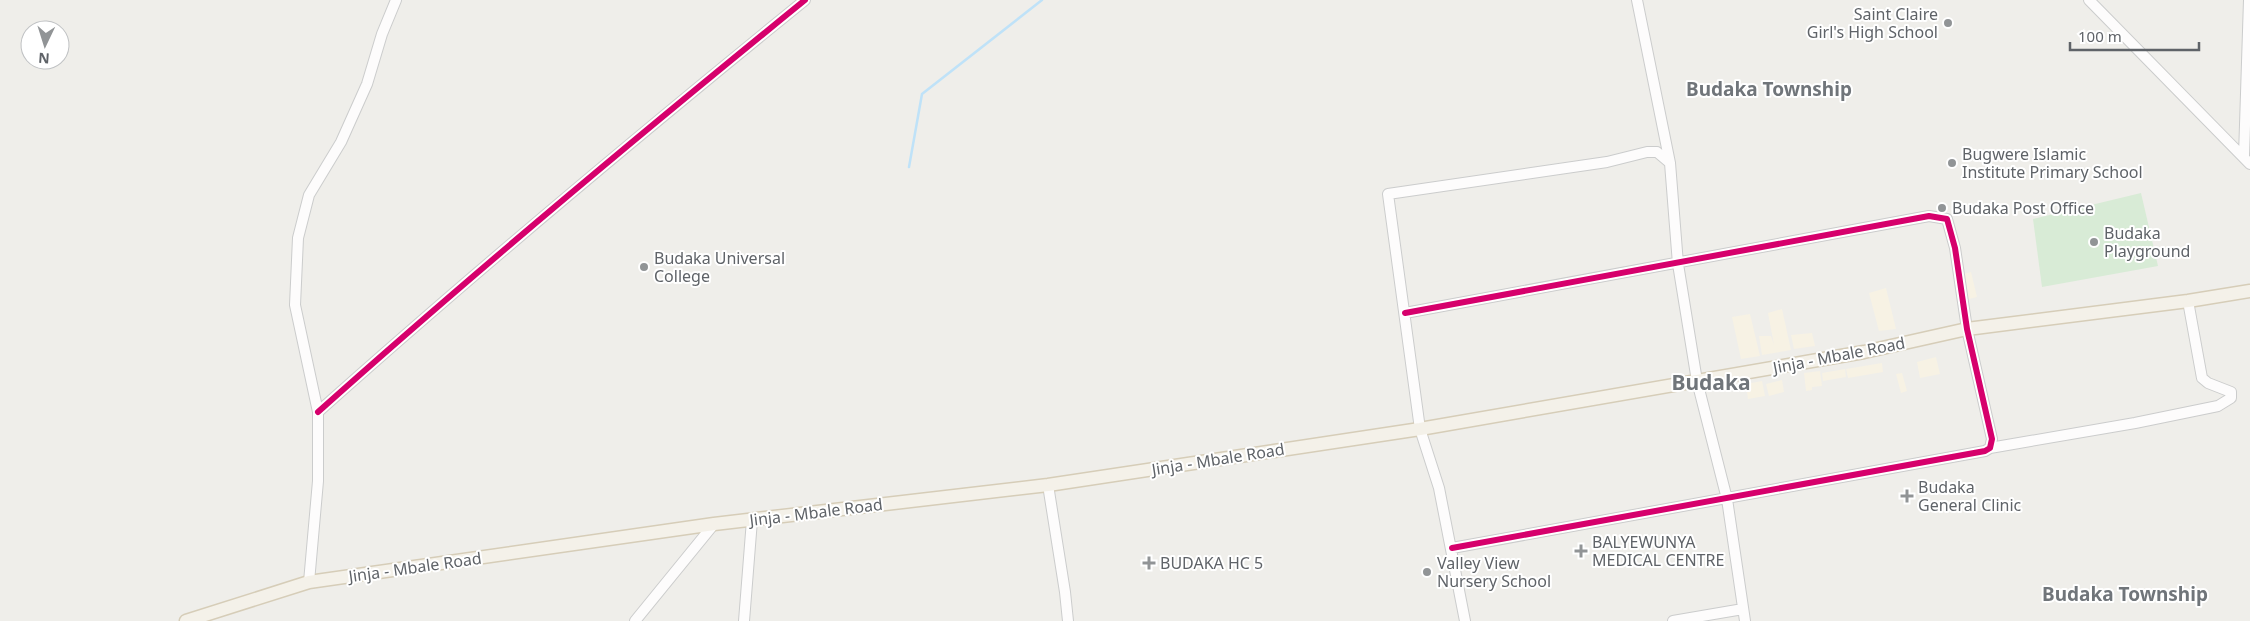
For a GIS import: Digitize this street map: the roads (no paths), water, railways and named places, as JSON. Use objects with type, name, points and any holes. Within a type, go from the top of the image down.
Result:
[{"type":"main road","name":"Jinja - Mbale Road","points":[[186,621],[309,582],[714,524],[1048,485],[1420,429],[1864,352],[1967,329],[2188,301],[2250,291]]},
{"type":"street","points":[[309,582],[318,481],[318,412],[295,305],[298,238],[309,195],[340,142],[367,84],[382,34],[396,0]]},
{"type":"street","points":[[318,412],[416,324],[661,117],[805,0]]},
{"type":"street","points":[[1637,0],[1670,163],[1678,264],[1697,381],[1727,499],[1745,621]]},
{"type":"street","points":[[2089,0],[2247,160]]},
{"type":"street","points":[[2247,160],[2249,0]]},
{"type":"street","points":[[1466,621],[1439,488],[1420,429],[1388,194],[1607,162],[1647,152],[1657,152],[1670,163]]},
{"type":"street","points":[[1405,313],[1678,264],[1876,224],[1929,216],[1947,218],[1956,248],[1967,329],[1992,439],[1990,448]]},
{"type":"street","points":[[1452,548],[1727,499],[1990,448],[2135,424],[2218,406],[2232,398],[2231,392],[2208,383],[2202,378],[2188,301]]},
{"type":"street","points":[[1048,485],[1066,592],[1068,621]]},
{"type":"street","points":[[744,621],[752,520]]},
{"type":"street","points":[[635,621],[714,524]]},
{"type":"street","points":[[1673,621],[1743,609]]},
{"type":"waterway","points":[[909,167],[922,94],[1042,0]]},
{"type":"place","name":"Saint Claire Girl's High School","points":[[1948,23]]},
{"type":"place","name":"Bugwere Islamic Institute Primary School","points":[[1952,163]]},
{"type":"place","name":"Budaka Post Office","points":[[1942,208]]},
{"type":"place","name":"Budaka Playground","points":[[2094,242]]},
{"type":"place","name":"Budaka Universal College","points":[[644,267]]},
{"type":"place","name":"Budaka General Clinic","points":[[1907,496]]},
{"type":"place","name":"BALYEWUNYA MEDICAL CENTRE","points":[[1581,551]]},
{"type":"place","name":"BUDAKA HC 5","points":[[1149,563]]},
{"type":"place","name":"Valley View Nursery School","points":[[1427,572]]},
{"type":"district","name":"Budaka Township","points":[[1769,89]]},
{"type":"district","name":"Budaka","points":[[1711,383]]},
{"type":"district","name":"Budaka Township","points":[[2125,594]]}]
